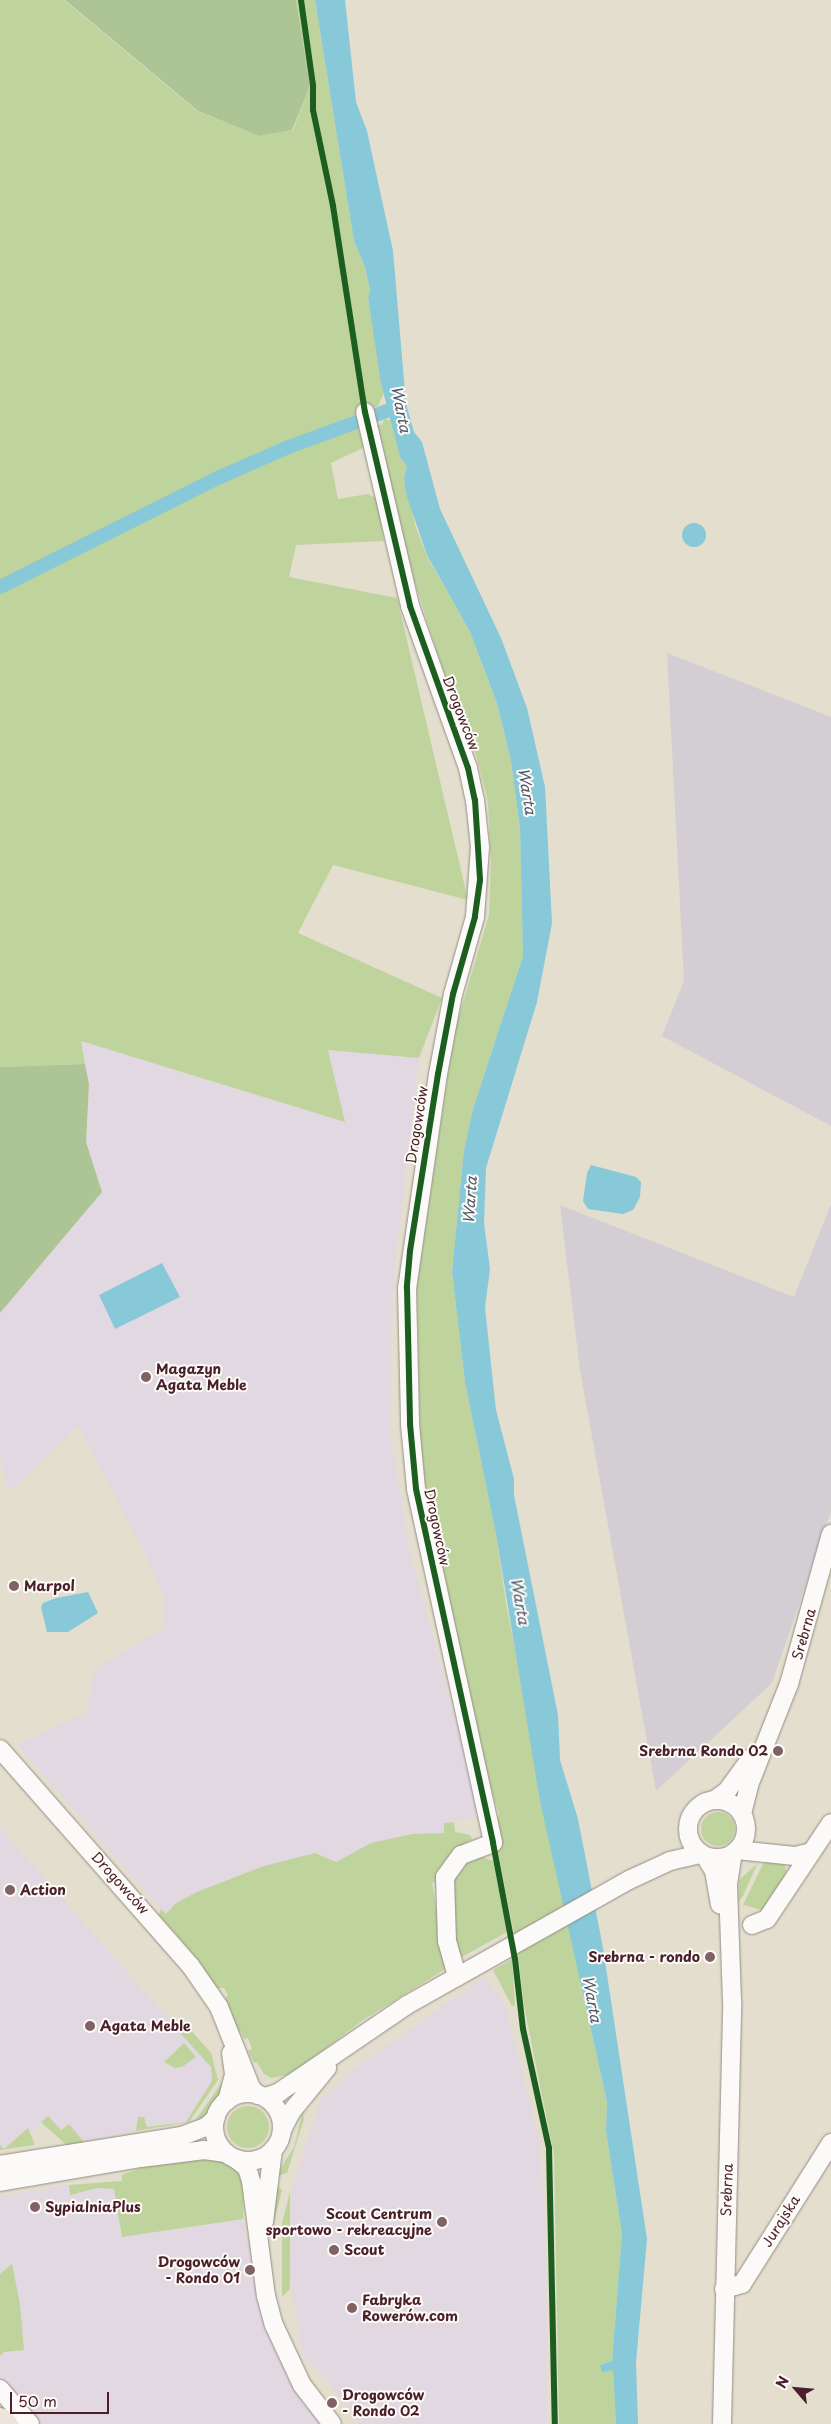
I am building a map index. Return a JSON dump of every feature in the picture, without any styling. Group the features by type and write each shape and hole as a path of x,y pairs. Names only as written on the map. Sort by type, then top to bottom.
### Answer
{"main road":[{"path":"0,2418 7,2424"}],"street":[{"name":"Drogowców","path":"367,417 410,606 468,768 475,800 480,847 475,917 453,994 438,1074 407,1288 410,1424 416,1489 493,1843 461,1855 445,1877 447,1941 457,1977"},
{"name":"Srebrna","path":"744,1818 746,1792 789,1684 831,1534"},
{"name":"Srebrna","path":"716,1799 737,1779 769,1731"},
{"name":"Drogowców","path":"0,1749 160,1927 205,1985 227,2026 251,2088 261,2096"},
{"path":"629,1880 679,1843 697,1807 716,1799 726,1801 744,1818 754,1832 787,1855"},
{"path":"735,1852 746,1832 744,1818"},
{"path":"752,1925 767,1919 808,1853 831,1822"},
{"path":"688,1826 693,1846 703,1855"},
{"path":"0,2164 182,2136 206,2127 216,2118 227,2101 242,2094 261,2096 278,2093 399,2010 629,1880 670,1861 703,1855 724,1858 735,1852 787,1855 808,1853"},
{"name":"Srebrna","path":"722,2424 732,2001 728,1884 735,1852"},
{"name":"Srebrna","path":"703,1855 714,1871 729,1956"},
{"name":"Drogowców","path":"227,2026 234,2074 227,2101"},
{"path":"261,2258 273,2150 298,2101 340,2052"},
{"path":"261,2096 274,2106 282,2130"},
{"path":"216,2118 218,2143 247,2168 251,2181 261,2258 274,2325 302,2385 332,2424"},
{"name":"Jurajska","path":"724,2289 742,2284 831,2143"},
{"path":"0,2182 204,2150 249,2161 262,2158 273,2150"},
{"path":"0,2389 30,2424"}],"shaded area":[{"path":"667,653 831,717 831,1126 662,1036 684,981"},
{"path":"81,1041 344,1122 328,1050 419,1058 393,1284 390,1434 410,1551 481,1815 445,1823 445,1833 412,1834 371,1843 335,1862 315,1853 176,1903 165,1914 17,1745 87,1712 95,1669 163,1628 165,1602 146,1555 78,1426 9,1492 0,1454 0,1313 102,1192 86,1142 89,1084"},
{"path":"831,1204 831,1511 772,1683 656,1791 580,1370 560,1205 794,1297"},
{"path":"0,1828 211,2067 212,2081 186,2122 147,2127 135,2124 136,2131 84,2142 69,2124 61,2130 48,2116 32,2132 28,2128 4,2149 0,2145"},
{"path":"484,1977 505,2005 540,2142 546,2241 547,2424 360,2424 327,2380 302,2355 290,2278 291,2193 320,2100 354,2069"},
{"path":"69,2185 71,2195 98,2188 114,2189 122,2237 243,2219 260,2307 322,2424 34,2424 0,2385 0,2356 4,2352 24,2350 12,2265 0,2274 0,2196"}],"green space":[{"path":"0,0 64,0 197,111 259,136 293,130 310,86 296,0 315,0 354,241 365,267 370,292 368,297 384,393 378,406 352,418 367,446 331,463 338,499 368,494 377,499 384,541 296,545 289,577 397,598 468,900 333,865 298,933 442,998 419,1058 328,1050 345,1122 81,1041 85,1064 0,1067"},
{"path":"65,0 296,0 310,86 292,130 259,136 198,111"},
{"path":"384,419 391,420 400,457 407,466 404,478 416,528 427,556 470,632 497,703 511,761 520,828 523,956 473,1109 464,1150 452,1272 465,1382 496,1534 506,1603 583,1996 607,2102 606,2131 622,2234 612,2361 600,2365 613,2369 616,2424 559,2424 554,2155 524,2006 518,1955 494,1831 499,1814 487,1777 425,1483 420,1431 417,1286 454,1033 489,915 491,862 488,802 477,758 440,661 409,564 376,424 382,425"},
{"path":"85,1064 89,1084 86,1142 102,1192 0,1313 0,1067"},
{"path":"718,1812 725,1813 730,1817 734,1822 734,1836 730,1841 725,1845 718,1846 711,1845 706,1841 702,1836 701,1829 702,1822 706,1817 711,1813"},
{"path":"454,1822 455,1832 470,1835 472,1839 452,1853 444,1862 436,1881 432,1883 447,1968 363,2020 292,2074 271,2078 264,2074 257,2062 254,2063 248,2051 252,2049 248,2038 244,2039 241,2032 238,2033 223,2003 228,1995 224,1988 215,1988 193,1954 159,1915 161,1909 166,1914 176,1903 197,1892 264,1866 315,1853 336,1862 371,1843 412,1834 444,1833 444,1823"},
{"path":"479,1856 493,1861 507,1932 462,1957 455,1946 452,1873 460,1864"},
{"path":"766,1858 784,1863 787,1875 762,1910 743,1905"},
{"path":"757,1864 743,1896 738,1902 739,1880"},
{"path":"512,1959 515,2005 512,2006 493,1970"},
{"path":"188,2027 211,2053 218,2080 189,2122 136,2131 138,2117 144,2117 147,2127 186,2122 212,2081 211,2067 180,2033"},
{"path":"184,2043 196,2057 182,2067 175,2068 164,2062"},
{"path":"223,2081 219,2101 209,2117 192,2125"},
{"path":"248,2106 263,2112 269,2127 263,2142 248,2148 233,2142 227,2127 233,2112"},
{"path":"303,2110 304,2119 287,2173 275,2177 294,2147"},
{"path":"48,2116 61,2130 69,2124 84,2142 116,2137 115,2141 71,2149 41,2122"},
{"path":"28,2128 35,2145 0,2150 0,2145 4,2149"},
{"path":"197,2156 225,2160 244,2174 243,2219 122,2237 114,2189 98,2188 70,2195 69,2185 122,2181 122,2175 150,2164"},
{"path":"275,2184 282,2190 273,2227"},
{"path":"290,2192 290,2289 282,2297 282,2223"},
{"path":"12,2264 20,2304 24,2350 4,2352 0,2356 0,2274"}],"water":[{"name":"Warta","path":"315,0 345,0 356,102 367,131 393,251 406,404 414,432 422,442 440,509 501,638 527,708 545,787 552,923 537,1002 486,1168 484,1223 490,1269 485,1308 496,1410 514,1479 514,1495 558,1715 560,1760 578,1819 603,1948 647,2239 636,2362 638,2424 616,2424 613,2370 602,2372 600,2365 612,2361 622,2234 606,2131 607,2102 540,1801 496,1534 465,1382 452,1272 464,1150 473,1109 523,956 520,828 511,761 497,703 470,632 427,555 407,497 404,478 407,466 400,457 381,383 368,297 370,291 365,267 354,241"},
{"path":"694,523 702,527 706,535 702,543 694,547 686,543 682,535 686,527"},
{"path":"591,1165 636,1177 641,1182 640,1197 633,1210 623,1214 588,1209 583,1201 587,1173"},
{"path":"162,1263 180,1297 115,1329 99,1295"},
{"path":"88,1592 98,1613 68,1632 47,1632 41,1607 43,1603 56,1598"}],"waterway":[{"name":"Warta","path":"0,587 220,477 286,448 400,406"}],"cycle path":[{"path":"301,0 313,85 313,110 333,206 365,412 410,606 468,768 475,800 480,880 475,917 453,994 438,1074 410,1251 407,1288 410,1424 416,1489 493,1843 515,1959 523,2029 549,2148 555,2424"}],"place":[{"name":"Magazyn Agata Meble","path":"146,1377"},
{"name":"Marpol","path":"14,1586"},
{"name":"Srebrna Rondo 02","path":"778,1751"},
{"name":"Action","path":"10,1890"},
{"name":"Srebrna - rondo","path":"710,1957"},
{"name":"Agata Meble","path":"90,2026"},
{"name":"SypialniaPlus","path":"35,2207"},
{"name":"Scout Centrum sportowo - rekreacyjne","path":"442,2222"},
{"name":"Scout","path":"334,2250"},
{"name":"Drogowców - Rondo 01","path":"250,2270"},
{"name":"Fabryka Rowerów.com","path":"352,2308"},
{"name":"Drogowców - Rondo 02","path":"332,2403"}]}
